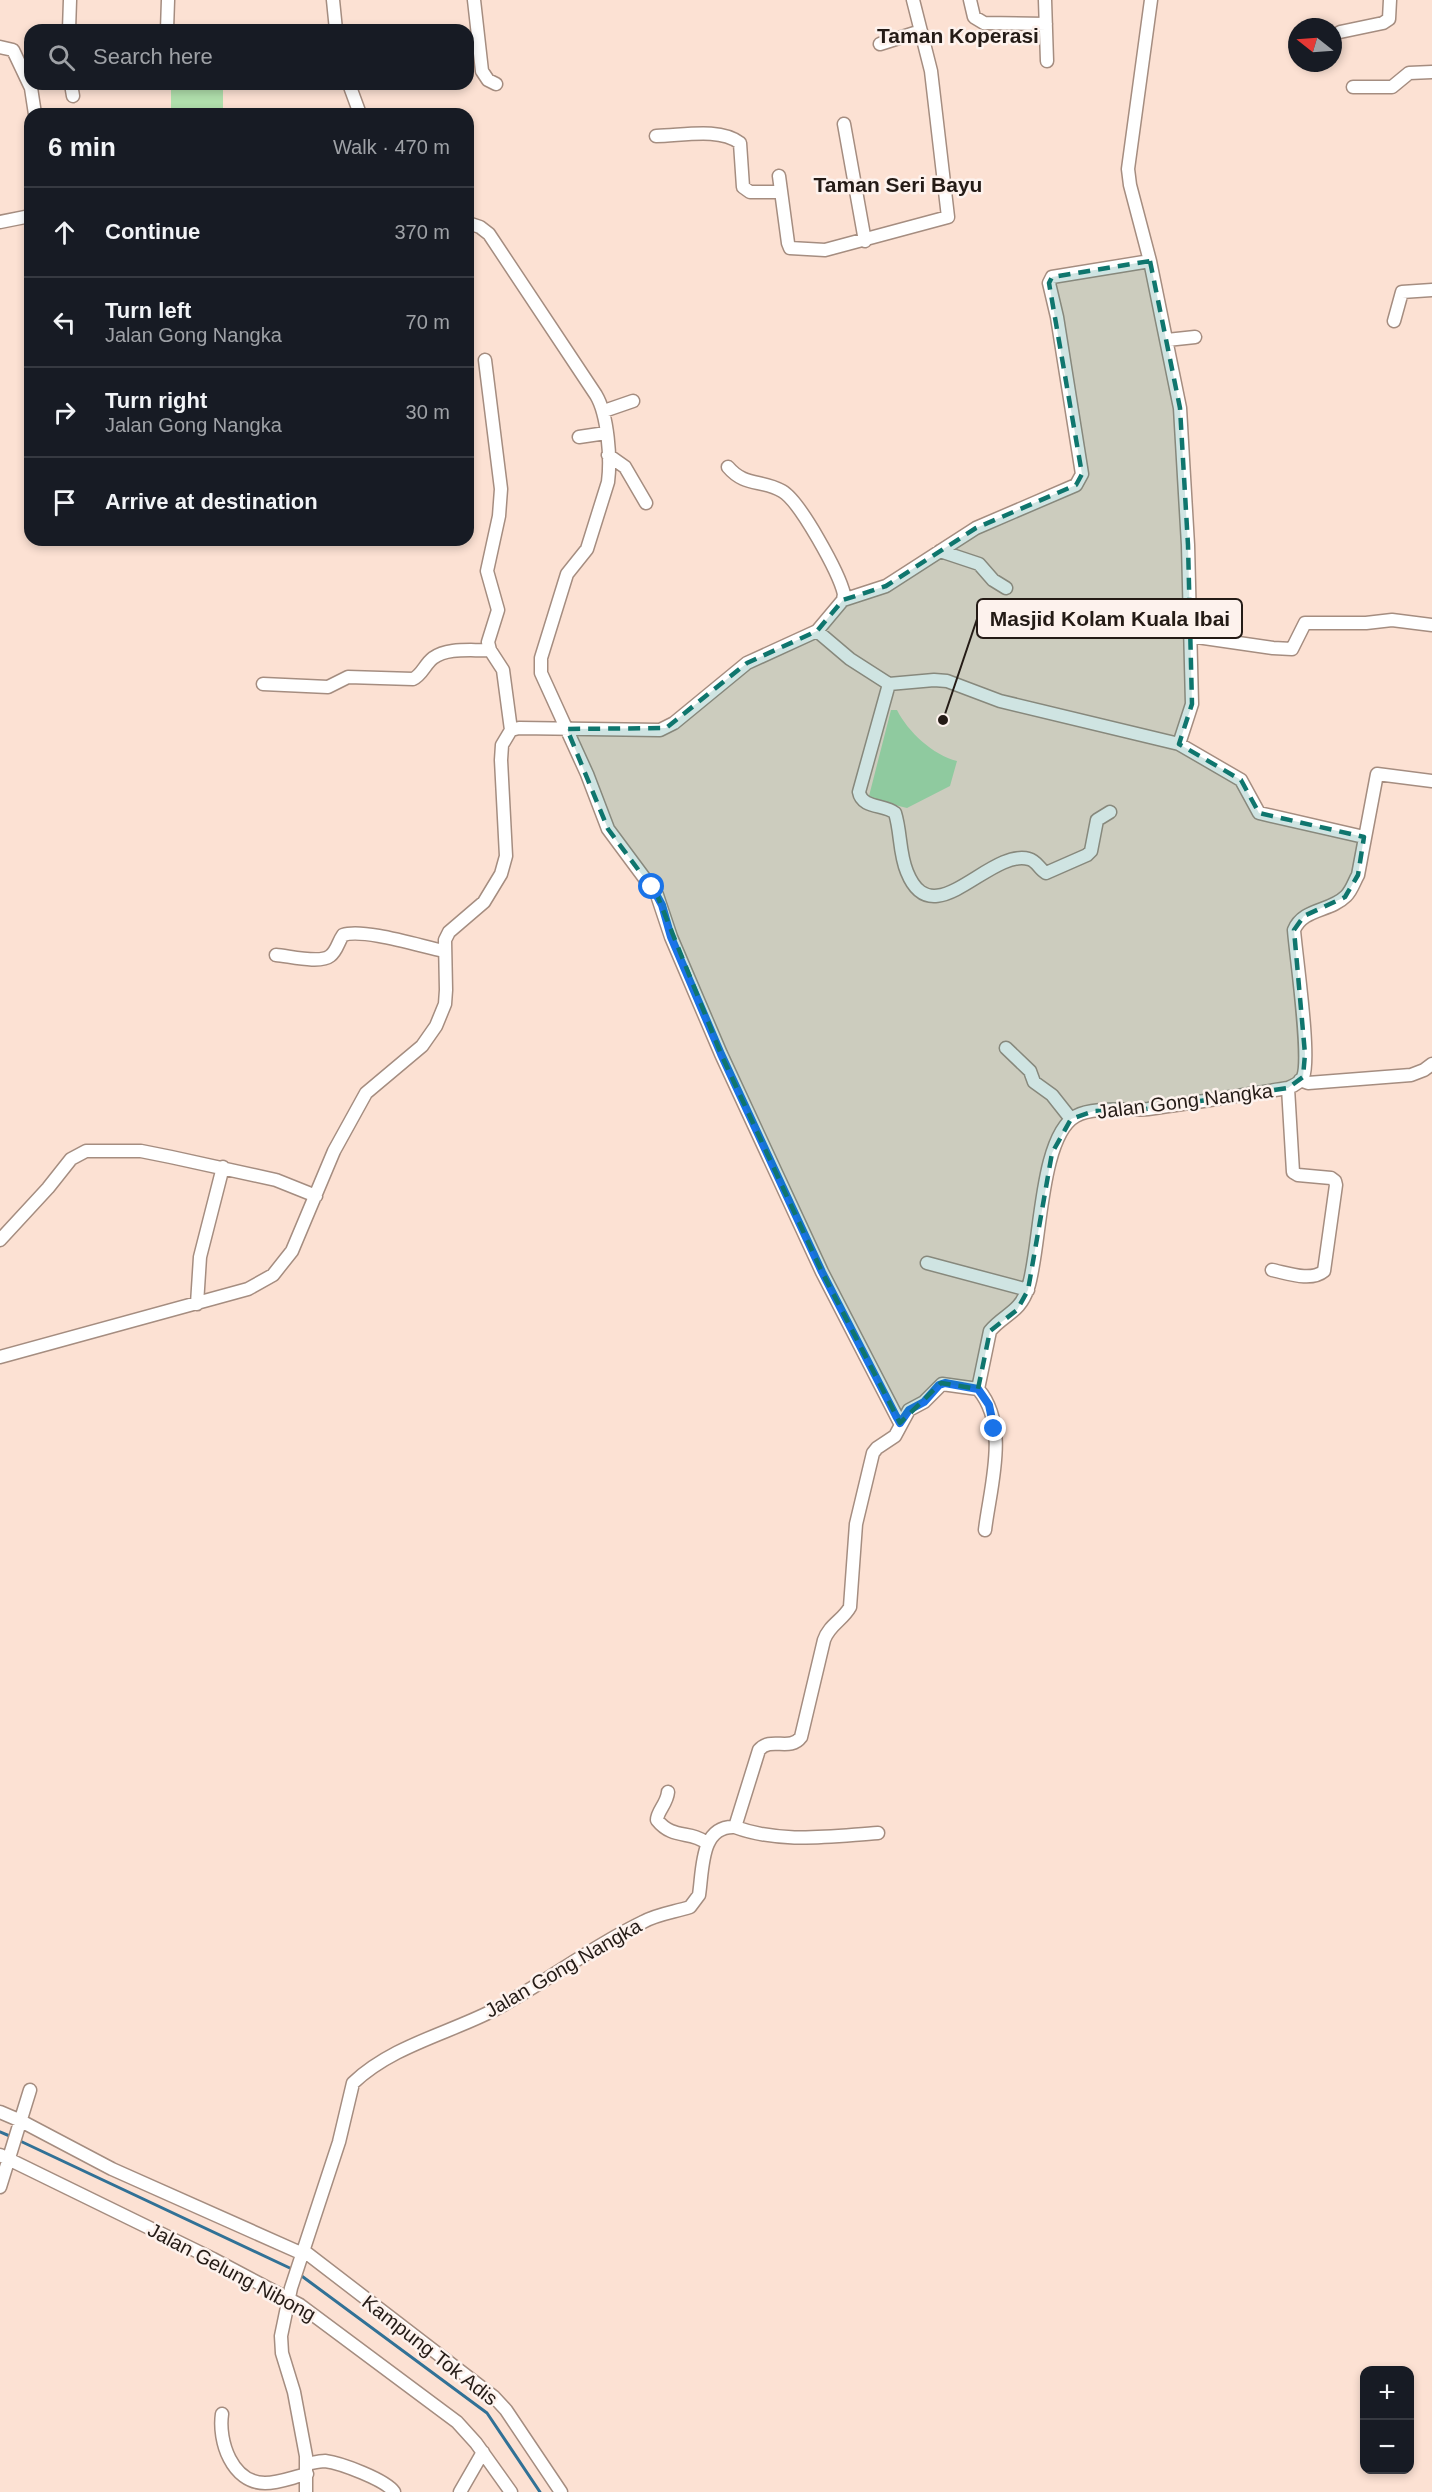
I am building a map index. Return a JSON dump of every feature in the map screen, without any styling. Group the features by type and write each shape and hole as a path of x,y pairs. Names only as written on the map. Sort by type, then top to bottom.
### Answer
{"street":[{"path":"69,24 70,0"},
{"path":"167,24 168,0"},
{"path":"333,0 335,24"},
{"path":"474,0 482,71 488,80 496,84"},
{"path":"779,176 790,248 825,250 948,217 931,71 913,0"},
{"path":"970,0 974,17 984,23 1046,24"},
{"path":"1045,0 1047,61"},
{"path":"1151,0 1128,162 1130,186 1150,261 1180,408 1188,545 1192,704 1179,744"},
{"path":"1342,32 1383,23 1389,19 1390,0"},
{"path":"880,44 921,31"},
{"path":"0,47 14,50 24,72"},
{"path":"1353,87 1392,87 1409,74 1432,72"},
{"path":"31,90 34,108"},
{"path":"351,90 358,108"},
{"path":"844,123 865,241"},
{"path":"656,136 718,134 732,137 740,143 743,187 750,192 781,192"},
{"path":"0,222 24,217"},
{"path":"474,225 489,234 596,395 604,411 608,482 589,544 567,574 540,663 541,673 567,729 608,830 657,895 671,937 721,1054 822,1272 900,1423"},
{"path":"511,730 519,728 660,730 666,728 747,663 817,631 843,600 886,586 976,528 1076,485 1082,474 1049,284 1052,277 1150,261"},
{"path":"1394,321 1402,292 1432,290"},
{"path":"1167,340 1195,337"},
{"path":"0,1357 248,1289 273,1275 292,1251 334,1151 366,1093 422,1046 436,1026 445,1004 447,976 445,940 450,932 484,903 506,856 501,760 502,745 511,730 503,670 490,650 489,634 498,606 487,570 499,516 501,489 485,360"},
{"path":"604,411 633,401"},
{"path":"579,437 606,433"},
{"path":"608,455 625,468 646,502"},
{"path":"728,467 741,480 763,483 779,489 794,501 826,553 843,591 843,600"},
{"path":"940,551 979,564 993,579 1006,588"},
{"path":"1190,636 1292,649 1305,623 1366,623 1392,620 1432,625"},
{"path":"817,631 850,659 889,684 947,681 999,701 1179,744 1245,784 1259,813 1364,837"},
{"path":"263,684 328,687 348,677 413,679 431,659 446,651 490,650"},
{"path":"889,684 860,797 866,803 891,809 895,813 899,846 907,873 922,894 929,896 951,892 1015,857 1032,860 1046,873 1091,851 1097,820 1110,812"},
{"name":"Jalan Gong Nangka","path":"979,1383 990,1331 996,1324 1017,1310 1028,1290 1034,1266 1039,1216 1058,1135 1077,1115 1094,1111 1146,1109 1288,1088 1300,1080 1303,1077 1305,1054 1294,930 1298,921 1304,916 1326,909 1345,897 1358,875 1377,774 1432,781"},
{"path":"276,955 321,960 328,958 333,954 343,935 348,933 371,935 444,951"},
{"path":"1006,1048 1030,1071 1034,1082 1052,1095 1071,1119"},
{"path":"1300,1080 1308,1083 1411,1075 1432,1064"},
{"path":"1272,1270 1309,1276 1316,1276 1324,1271 1336,1185 1331,1178 1298,1175 1293,1172 1288,1088"},
{"path":"0,1240 48,1188 71,1159 86,1151 141,1151 223,1167 276,1180 316,1196"},
{"path":"197,1304 200,1257 223,1167"},
{"path":"927,1263 1028,1290"},
{"path":"735,1827 759,1750 765,1744 791,1744 798,1742 801,1737 824,1640 830,1628 846,1614 850,1607 856,1524 871,1457 877,1448 895,1436 909,1410 924,1402 939,1385 945,1383 979,1383 993,1419 996,1449 985,1530"},
{"path":"668,1792 666,1803 658,1813 657,1820 674,1833 697,1837 707,1843 721,1828 735,1827 756,1834 798,1838 878,1833"},
{"name":"Jalan Gong Nangka","path":"306,2492 306,2469 296,2402 282,2353 281,2336 290,2293 339,2142 353,2083 382,2062 421,2040 496,2008 643,1921 690,1906 699,1895 707,1843"},
{"path":"0,2187 6,2156 21,2122 30,2090"},
{"name":"Kampung Tok Adis","path":"0,2112 112,2169 302,2255 494,2397 506,2410 561,2492"},
{"name":"Jalan Gelung Nibong","path":"6,2156 213,2259 290,2293 308,2309 437,2405 467,2432 510,2492"},
{"path":"222,2414 222,2433 230,2461 249,2478 265,2483 327,2461 387,2484 394,2492"},
{"path":"460,2492 483,2452"}],"highlighted area":[{"path":"1150,261 1180,408 1188,545 1192,704 1179,744 1241,780 1259,813 1364,837 1358,875 1345,897 1304,916 1294,930 1305,1054 1303,1077 1288,1088 1146,1109 1094,1111 1071,1119 1052,1153 1028,1290 1017,1310 990,1331 978,1389 941,1383 900,1423 822,1272 721,1054 657,895 608,829 567,729 666,728 747,663 817,631 843,600 886,586 976,528 1076,485 1082,474 1049,283 1052,277"}],"green space":[{"path":"171,90 223,90 223,108 171,108"},
{"path":"891,710 897,710 922,742 939,754 957,761 950,786 907,808 874,800 869,796"}],"waterway":[{"path":"0,2132 12,2137"},
{"path":"18,2140 294,2270"},
{"path":"299,2274 487,2413 540,2492"}],"place":[{"name":"Masjid Kolam Kuala Ibai","path":"943,720"}],"district":[{"name":"Taman Koperasi","path":"958,35"},
{"name":"Taman Seri Bayu","path":"898,184"}],"route":[{"path":"652,887 662,905 671,937 721,1054 822,1272 900,1423 909,1410 924,1402 938,1386 945,1383 978,1389 989,1405 994,1429"}]}
